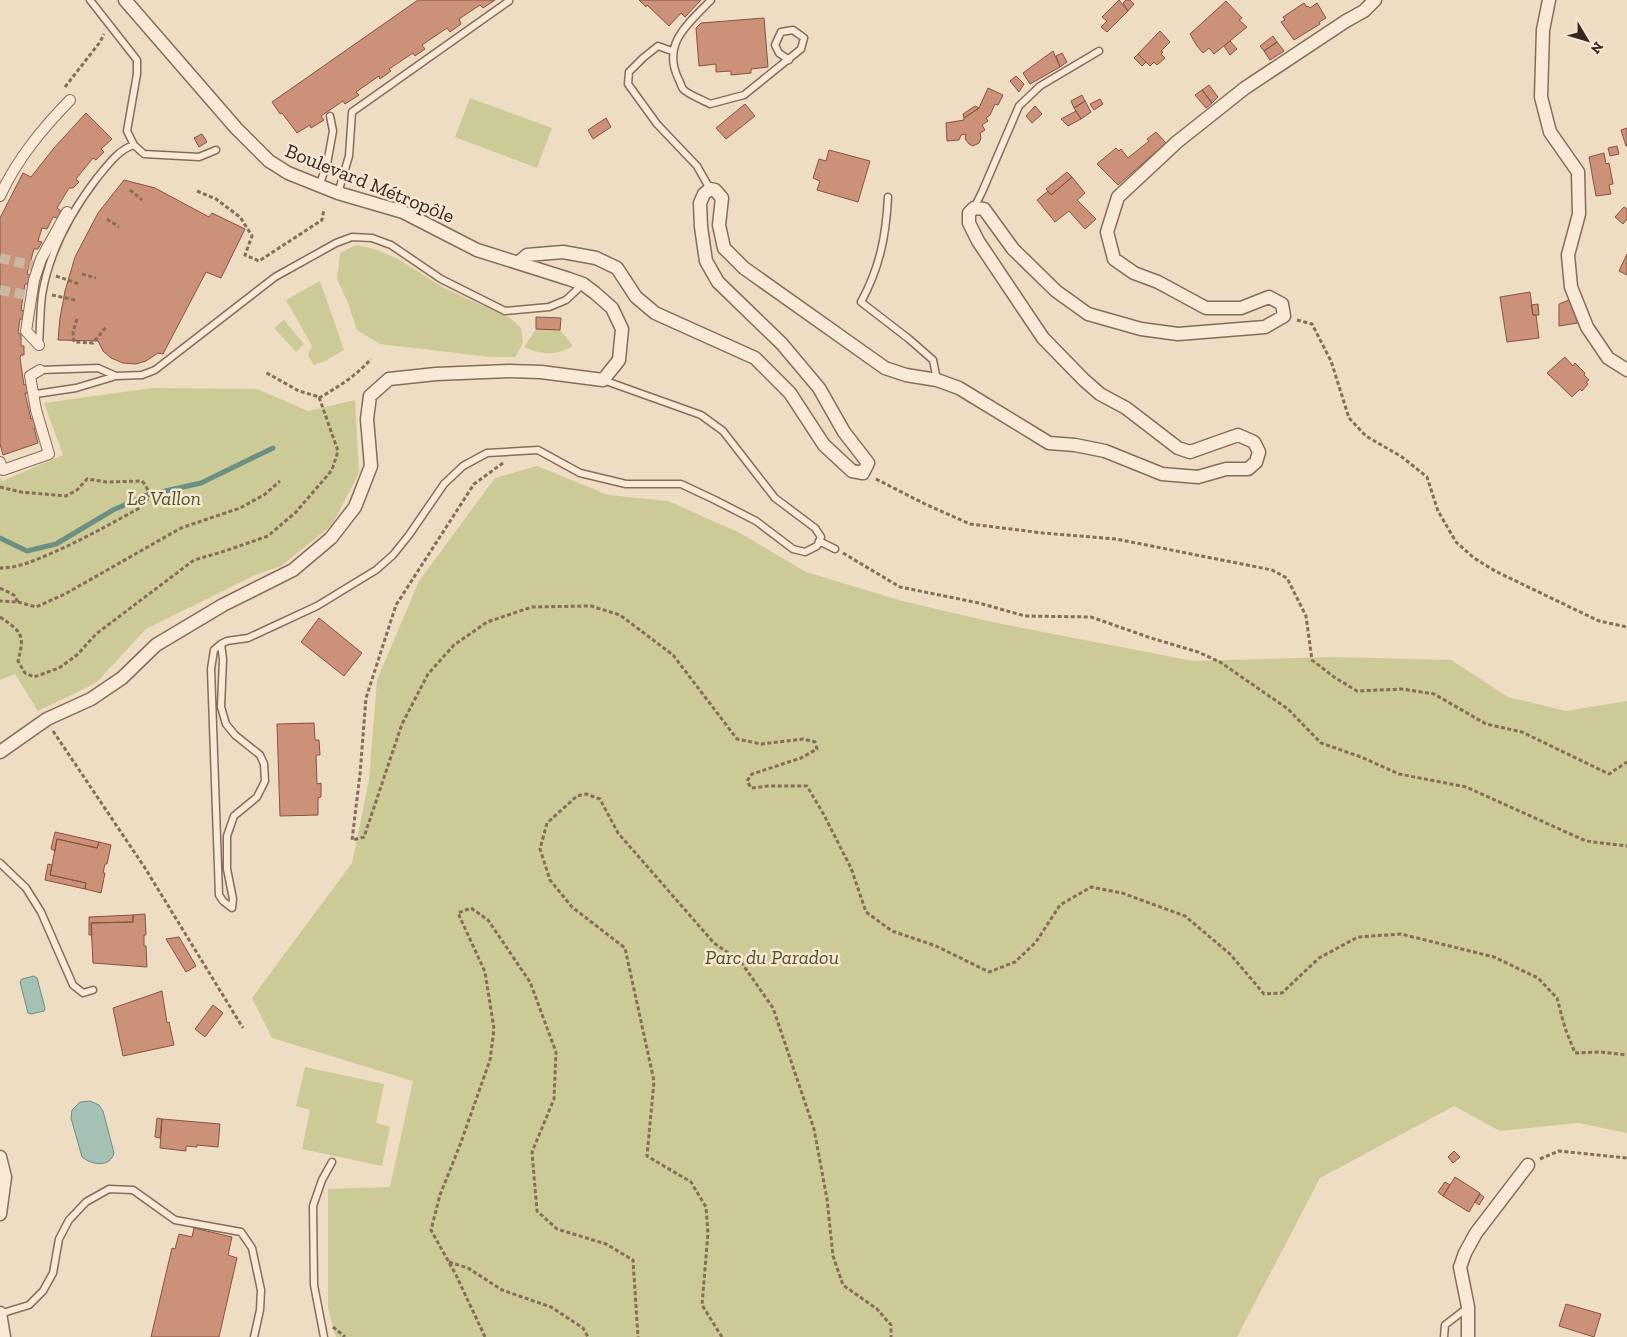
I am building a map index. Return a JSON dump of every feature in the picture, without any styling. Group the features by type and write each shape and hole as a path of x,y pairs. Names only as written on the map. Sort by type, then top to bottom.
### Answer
{"street":[{"name":"Boulevard Métropôle","path":"125,0 256,150 288,174 338,193 403,212 477,250 583,284"},
{"path":"518,263 527,255 563,252 596,258 617,268 636,297 655,313 755,358 790,393 824,445 852,471 863,473 868,463 844,432 819,388 782,344 718,282 706,261 701,227 700,202 704,194 710,189 715,190 722,198 719,225 724,248 744,268 885,368 906,375 937,380 959,388 1049,443 1075,444 1105,451 1162,474 1198,477 1226,469 1248,469 1256,462 1260,452 1254,442 1238,435 1190,452 1178,448 1126,408 1100,394 1084,380 1043,338 978,241 969,222 969,213 974,208 984,209 1013,249 1056,290 1088,314 1141,329 1178,334 1265,327 1284,316 1282,304 1269,296 1241,308 1206,308 1158,282 1134,273 1114,259 1106,232 1118,197 1177,142 1245,88 1364,11 1375,0"},
{"path":"1549,0 1542,30 1541,97 1550,132 1578,172 1579,214 1568,255 1571,287 1587,327 1608,358 1627,370"},
{"path":"0,196 9,178 44,127 70,100"},
{"path":"39,346 26,331 34,280 41,260 67,212"},
{"path":"0,752 47,719 91,699 122,678 156,645 223,605 293,570 331,538 355,507 371,466 367,419 370,396 388,379 436,374 509,371 541,372 603,380 620,360 622,329 612,308 583,284"},
{"path":"0,462 4,470 49,454 36,410 30,376 40,370"},
{"path":"0,1157 5,1176 0,1214"},
{"path":"1468,1337 1468,1307 1460,1266 1476,1233 1528,1165"},
{"path":"0,1313 4,1337"}],"lane":[{"path":"90,0 137,60 138,74 127,131 134,145 144,154 200,157 216,150"},
{"path":"711,0 689,24 675,43 672,51 675,71 684,90 710,104 744,95 789,60 801,49 804,38 793,30 781,32 775,45 779,52 789,60"},
{"path":"338,193 348,156 352,112 509,1"},
{"path":"672,51 658,46 629,72 628,84 657,124 697,166 710,189"},
{"path":"974,208 1019,106 1040,86 1099,51"},
{"path":"319,186 327,164 333,131 330,116"},
{"path":"39,346 42,295 49,265 60,239 72,214 105,169 126,147 134,145"},
{"path":"888,197 887,222 880,260 872,282 861,302 933,360 937,380"},
{"path":"36,394 76,388 116,376 142,374 155,370 275,277 336,243 352,237 372,238 391,245 440,279 505,311 549,307 566,300 583,284"},
{"path":"40,370 98,368 116,376"},
{"path":"221,644 223,659 221,707 226,724 235,735 260,755 264,764 266,781 257,797 234,816 227,836 227,869 232,908 219,895 211,669 214,650 221,644 227,641 248,638 317,606 376,570 393,555 444,484 463,466 487,453 538,450 580,473 626,484 680,484 756,521 793,549 805,552 817,546 821,537 815,528 775,498 723,431 701,416 603,380"},
{"path":"819,541 835,549"},
{"path":"0,864 26,888 41,912 73,985 83,993 93,990"},
{"path":"324,1337 314,1286 313,1206 322,1180 332,1162"},
{"path":"0,1313 29,1305 43,1291 53,1273 59,1239 69,1220 86,1202 109,1189 133,1190 175,1220 241,1232 252,1248 261,1290 260,1310 254,1337"},
{"path":"1444,1337 1445,1325 1468,1307"}],"path":[{"path":"70,100 62,91 100,42 109,24"},
{"path":"130,190 142,200"},
{"path":"197,191 216,199 240,217 252,236 245,255 259,262 322,220 324,210"},
{"path":"107,219 120,227"},
{"path":"82,274 96,278"},
{"path":"54,275 79,284"},
{"path":"49,294 75,300"},
{"path":"1284,316 1312,324 1331,361 1349,418 1366,436 1402,457 1426,477 1438,511 1456,542 1474,558 1495,571 1600,621 1627,627"},
{"path":"77,318 73,332 74,342 94,343 107,326"},
{"path":"319,398 362,370 371,359"},
{"path":"264,372 299,391 319,398"},
{"path":"0,617 14,626 21,636 18,661 25,673 34,677 59,668 77,655 96,634 194,560 268,536 296,512 332,470 338,451 319,398"},
{"path":"516,450 506,462 474,484 396,605 366,698 352,840 364,837 402,724 428,674 454,644 487,622 532,607 591,606 620,615 673,655 737,738 761,744 803,739 815,742 817,749 800,758 752,774 747,780 751,788 807,786 824,814 850,868 866,912 892,931 936,946 989,972 1015,962 1036,942 1060,905 1091,887 1122,893 1185,916 1230,954 1264,994 1282,993 1319,958 1358,937 1401,934 1494,957 1538,978 1557,998 1565,1028 1575,1053 1601,1052 1627,1055"},
{"path":"863,473 970,524 1116,539 1272,570 1287,578 1306,616 1312,660 1357,692 1402,689 1434,694 1486,724 1522,732 1609,774 1627,762"},
{"path":"0,487 21,492 66,496 77,490 87,479 107,482 142,481 148,488 148,499 145,505 94,534 26,564 10,568 0,568"},
{"path":"0,601 18,602 36,607 65,594 181,528 240,508 264,496 280,482"},
{"path":"835,549 900,587 979,603 1024,616 1091,617 1198,652 1220,662 1288,709 1321,743 1362,757 1399,774 1466,788 1586,841 1627,846"},
{"path":"0,588 14,595 18,602"},
{"path":"47,719 56,736 145,868 244,1028"},
{"path":"722,1337 702,1305 708,1233 706,1207 691,1182 647,1156 654,1081 626,948 572,907 550,880 540,849 547,823 577,796 586,794 600,799 618,833 714,943 741,962 773,1008 814,1129 827,1199 833,1256 843,1285 877,1309 891,1325 891,1337"},
{"path":"485,1337 449,1261 431,1230 440,1195 490,1060 494,1029 486,972 458,913 471,908 488,920 530,982 556,1052 554,1099 532,1152 536,1211 557,1229 606,1244 633,1260 638,1337"},
{"path":"1528,1165 1559,1151 1627,1158"},
{"path":"449,1261 468,1268 502,1290 551,1307 583,1328 588,1337"}],"green space":[{"path":"470,98 552,128 537,168 455,137"},
{"path":"356,245 374,249 398,259 444,288 510,318 521,328 523,343 515,357 491,357 380,344 357,330 337,279 340,253"},
{"path":"320,281 344,350 314,365 308,355 312,346 286,300"},
{"path":"284,320 304,344 296,352 274,328"},
{"path":"536,329 560,330 573,346 554,353 537,352 524,347"},
{"name":"Le Vallon","path":"152,388 257,389 308,411 355,400 359,473 332,525 281,566 255,575 146,629 96,683 38,711 15,674 0,680 0,477 2,481 63,455 44,403"},
{"name":"Parc du Paradou","path":"537,466 608,495 668,501 740,533 806,572 902,601 992,622 1193,661 1335,657 1451,660 1508,697 1566,711 1627,701 1627,1133 1579,1123 1500,1131 1454,1106 1320,1178 1237,1337 336,1337 328,1309 328,1189 390,1187 413,1081 272,1038 252,998 352,863 369,780 377,680 419,581 495,478"},
{"path":"305,1067 384,1084 376,1123 390,1127 382,1166 302,1149 310,1110 296,1106"}],"shaded area":[{"path":"34,976 37,978 45,1008 44,1011 31,1014 28,1013 20,982 22,979"},
{"path":"90,1101 99,1105 103,1111 114,1153 109,1161 100,1164 82,1157 71,1118 72,1110 80,1102"}],"building":[{"path":"418,0 495,0 483,8 480,5 459,19 461,24 450,32 447,28 422,45 425,49 415,56 413,53 389,69 391,71 380,79 379,76 356,92 359,95 345,104 343,101 321,116 324,120 311,128 310,125 297,133 272,102"},
{"path":"639,0 701,0 685,17 681,13 669,26"},
{"path":"1119,0 1128,11 1107,32 1101,27 1107,21 1102,17"},
{"path":"1126,0 1130,0 1134,4 1128,11 1123,3"},
{"path":"1226,1 1242,18 1239,20 1247,27 1214,54 1209,48 1203,53 1190,34"},
{"path":"1304,3 1310,8 1317,3 1326,18 1319,22 1320,24 1294,40 1281,22 1285,20 1283,17"},
{"path":"764,18 768,67 751,69 751,73 731,75 731,71 716,72 716,64 699,66 696,28 701,23"},
{"path":"1160,31 1170,42 1161,51 1165,58 1157,65 1154,62 1150,66 1138,54"},
{"path":"1273,36 1277,42 1264,51 1260,46"},
{"path":"1230,41 1237,49 1230,55 1224,46"},
{"path":"1277,42 1284,51 1270,60 1264,51"},
{"path":"1053,51 1060,67 1030,84 1023,73"},
{"path":"1062,53 1067,62 1060,67 1056,56"},
{"path":"1138,54 1146,62 1142,66 1134,58"},
{"path":"1016,76 1024,84 1019,92 1010,81"},
{"path":"1209,85 1218,97 1212,103 1202,90"},
{"path":"988,88 1003,95 998,105 995,104 990,115 986,118 988,121 982,125 985,130 980,133 979,143 973,146 969,144 965,139 966,134 961,135 959,140 947,141 946,123 964,120 964,118 979,108"},
{"path":"1202,90 1212,103 1206,108 1195,95"},
{"path":"1082,95 1085,101 1074,108 1071,101"},
{"path":"1100,99 1103,104 1094,110 1090,104"},
{"path":"1085,101 1091,112 1081,119 1074,108"},
{"path":"745,104 755,116 726,139 716,128"},
{"path":"975,106 979,108 964,118 963,114"},
{"path":"1035,106 1042,114 1032,123 1026,116"},
{"path":"1076,111 1081,119 1068,126 1061,119"},
{"path":"86,113 112,139 101,149 104,152 96,160 93,158 76,179 79,182 73,188 69,188 57,208 61,211 58,218 53,217 47,229 42,228 38,241 42,242 38,249 34,249 27,274 30,275 29,284 25,284 21,310 25,311 24,319 20,319 18,333 21,334 21,346 24,346 24,355 21,355 20,358 24,385 27,384 36,394 25,393 31,419 34,417 37,428 34,428 38,443 3,455 0,444 0,218 23,173 31,177"},
{"path":"606,118 611,127 593,139 588,130"},
{"path":"1627,128 1627,146 1626,146 1621,130"},
{"path":"1156,132 1166,143 1118,185 1097,164 1116,148 1119,151 1121,149 1128,158 1149,141 1147,139"},
{"path":"202,134 207,142 199,147 194,138"},
{"path":"1617,146 1619,154 1610,156 1608,148"},
{"path":"829,150 870,161 858,202 817,190 820,181 813,178 819,159 826,161"},
{"path":"1604,153 1606,164 1609,163 1613,184 1609,185 1611,194 1596,196 1589,157"},
{"path":"1067,172 1072,177 1051,195 1046,189"},
{"path":"1072,177 1085,193 1077,200 1096,219 1085,229 1069,211 1055,222 1037,200 1048,191 1051,195"},
{"path":"124,180 155,188 209,217 212,213 245,229 221,278 206,272 163,354 158,353 146,361 136,364 123,363 111,358 103,351 98,341 58,340 65,291 75,257 98,213"},
{"path":"1624,207 1627,209 1627,219 1623,224 1615,217"},
{"path":"1627,254 1627,275 1619,271"},
{"path":"1530,292 1539,338 1507,342 1500,297"},
{"path":"1569,300 1578,323 1559,326 1559,304"},
{"path":"1538,304 1539,315 1533,315 1531,305"},
{"path":"536,317 561,318 560,330 536,329"},
{"path":"1565,357 1573,366 1575,363 1589,380 1582,391 1580,389 1572,397 1547,373"},
{"path":"319,618 362,653 344,676 301,642"},
{"path":"314,723 315,740 319,740 320,755 316,755 317,784 321,783 321,797 318,798 318,815 280,816 277,724"},
{"path":"55,832 99,842 97,848 57,839 55,851 51,849"},
{"path":"57,839 97,848 99,842 111,845 103,873 105,873 101,893 85,889 86,883 50,875"},
{"path":"48,864 52,865 50,875 86,883 85,889 45,880"},
{"path":"145,914 146,935 144,935 144,946 146,946 147,967 93,963 91,923 133,922 133,915"},
{"path":"133,915 133,922 91,923 92,935 89,935 89,917"},
{"path":"179,937 196,966 186,972 166,939"},
{"path":"162,991 167,1023 169,1022 174,1045 123,1056 113,1008"},
{"path":"213,1005 223,1013 205,1037 195,1029"},
{"path":"157,1118 162,1119 160,1138 155,1137"},
{"path":"162,1119 220,1124 218,1147 186,1146 186,1151 160,1148"},
{"path":"1454,1151 1460,1157 1453,1163 1448,1157"},
{"path":"1455,1177 1480,1193 1469,1212 1443,1196"},
{"path":"1445,1182 1450,1185 1443,1196 1438,1192"},
{"path":"1480,1194 1484,1197 1479,1205 1475,1202"},
{"path":"194,1228 232,1237 228,1255 237,1258 219,1337 151,1337 172,1248 175,1249 179,1234 192,1237"},
{"path":"1566,1304 1601,1314 1594,1337 1559,1326"}],"waterway":[{"path":"0,538 27,551 56,544 113,510 147,495 201,483 273,448"}],"tunnel":[{"path":"0,258 39,267"},
{"path":"0,290 32,296"}]}
